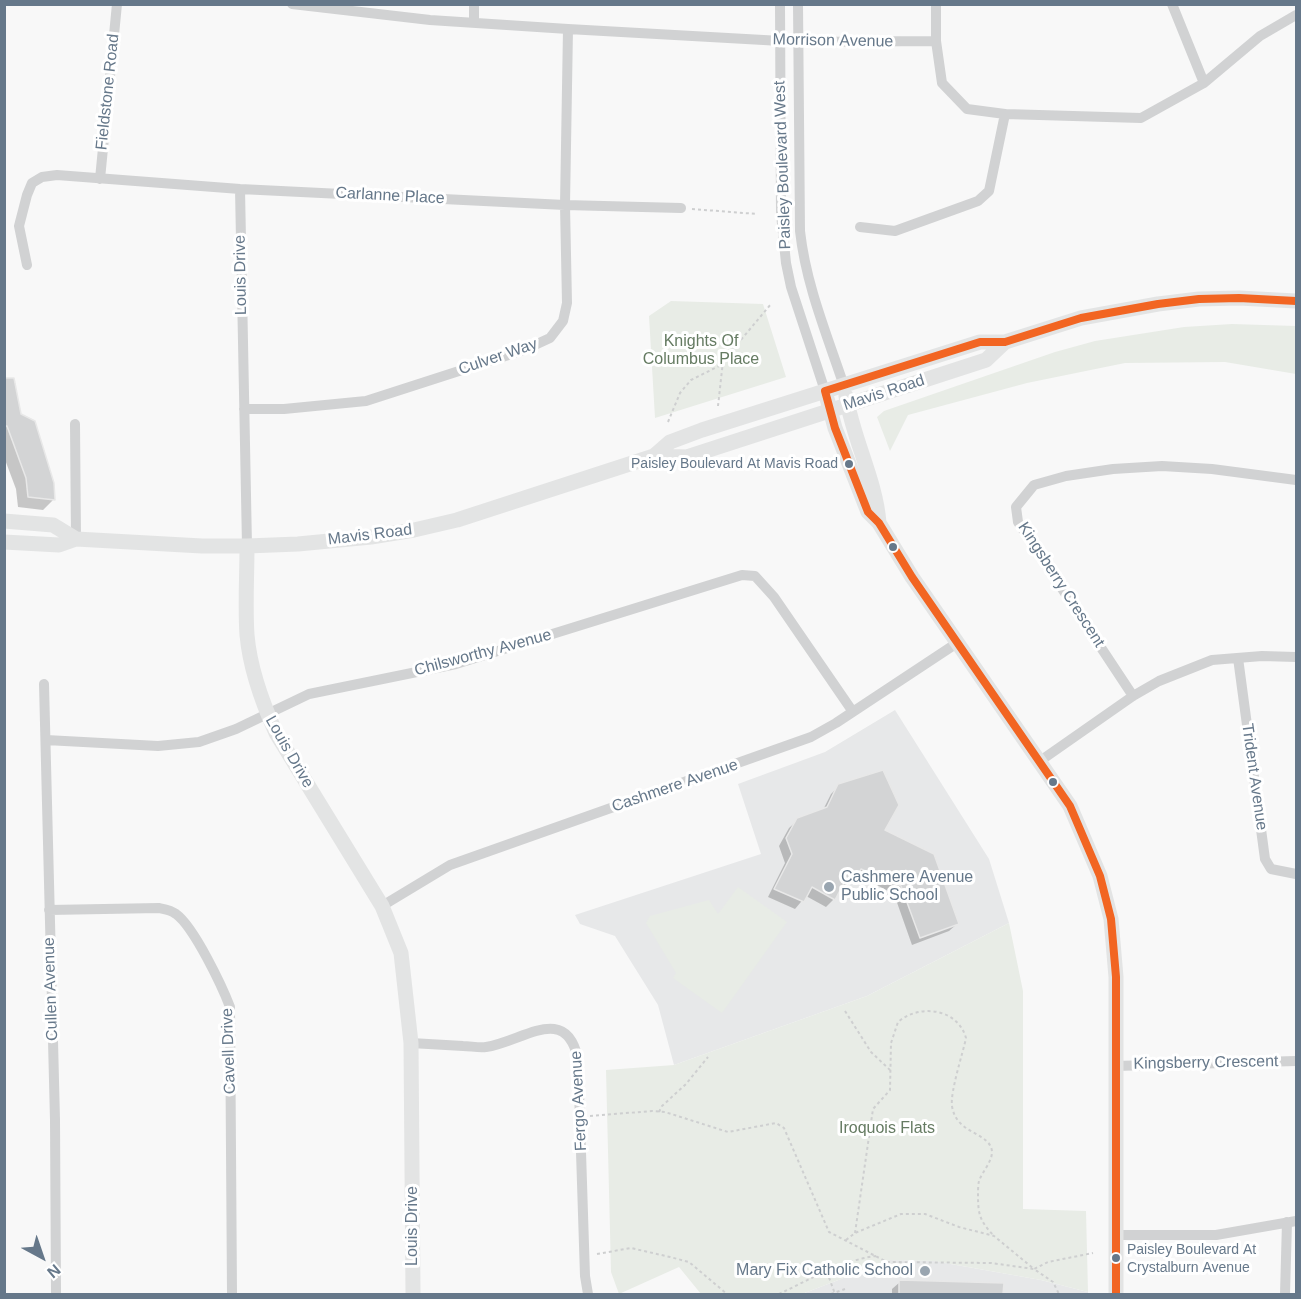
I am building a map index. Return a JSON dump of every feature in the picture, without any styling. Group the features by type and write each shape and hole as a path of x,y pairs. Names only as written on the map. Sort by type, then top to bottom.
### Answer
{"street":[{"name":"Fieldstone Road","path":"100,179 117,4"},
{"name":"Morrison Avenue","path":"292,4 474,23 568,29 799,42 936,42"},
{"path":"474,4 474,23"},
{"name":"Paisley Boulevard West","path":"780,4 781,214 786,263 797,308 854,480 868,512 879,523 897,554 957,643 1070,806 1100,876 1111,919 1116,977 1116,1294"},
{"name":"Paisley Boulevard West","path":"798,4 802,249 812,292 844,386 878,506 879,523"},
{"path":"936,4 936,42 942,83 967,109 1005,114 1141,118 1204,83 1260,36 1296,15"},
{"path":"1172,4 1204,83"},
{"name":"Culver Way","path":"244,409 284,410 366,401 524,350 550,338 563,321 567,303 568,29"},
{"path":"860,227 895,231 978,201 989,190 1005,114"},
{"name":"Carlanne Place","path":"27,265 19,226 33,183 42,177 57,175 240,189 566,205 681,208"},
{"name":"Louis Drive","path":"240,189 247,635 253,670 276,733 382,906 401,953 411,1043 413,1294"},
{"name":"Mavis Road","path":"654,456 670,442 980,342 1005,342 1081,318 1158,304 1199,299 1239,298 1296,301"},
{"name":"Mavis Road","path":"4,521 53,525 75,538 202,546 298,544 414,530 457,520 654,456 687,456 831,411 986,360 1005,342"},
{"path":"75,424 75,538"},
{"name":"Kingsberry Crescent","path":"1132,696 1018,522 1016,507 1025,495 1034,485 1066,476 1113,469 1162,466 1212,469 1296,480"},
{"name":"Mavis Road","path":"4,542 59,545 75,538"},
{"name":"Chilsworthy Avenue","path":"46,740 179,746 218,736 309,694 456,664 742,575 755,576 774,597 853,712"},
{"name":"Cashmere Avenue","path":"382,906 450,865 810,737 853,712 957,643"},
{"path":"1040,761 1132,696 1159,681 1212,660 1262,656 1296,657"},
{"name":"Trident Avenue","path":"1238,658 1265,859 1271,869 1296,874"},
{"name":"Cullen Avenue","path":"44,684 55,1120 56,1294"},
{"name":"Cavell Drive","path":"49,910 159,908 174,912 184,921 222,987 230,1007 232,1294"},
{"name":"Fergo Avenue","path":"411,1043 486,1047 548,1028 560,1031 575,1043 581,1116 588,1294"},
{"name":"Kingsberry Crescent","path":"1115,1066 1296,1061"},
{"path":"1116,1235 1216,1235 1292,1221 1285,1294"}],"path":[{"path":"681,208 757,214"},
{"path":"668,422 680,393 691,380 719,366 771,304"},
{"path":"718,406 723,360"},
{"path":"845,1011 871,1052 890,1070"},
{"path":"855,1233 873,1109 890,1090 891,1043 898,1022 914,1013 926,1011 944,1013 954,1017 964,1028 966,1038 951,1102 964,1128 985,1138 992,1154 978,1182 978,1213 984,1226 1034,1269 1053,1282 1059,1294"},
{"path":"659,1112 708,1057"},
{"path":"581,1116 659,1112 728,1132 776,1123 784,1128 829,1232 887,1262 991,1263 1034,1269 1048,1262 1093,1253"},
{"path":"846,1240 855,1233 901,1214 925,1214 959,1227 994,1236"},
{"path":"585,1257 631,1248 652,1251 689,1262 727,1294"},
{"path":"779,1294 862,1257 876,1256"},
{"path":"827,1272 833,1294 845,1289"}],"shaded area":[{"name":"Cashmere Avenue Public School","path":"895,710 989,859 1009,923 867,996 674,1065 658,1005 615,936 580,924 575,915 761,854 738,784 825,752"},
{"name":"Mary Fix Catholic School","path":"890,1260 934,1261 1041,1280 1088,1292 1088,1294 802,1294"}],"green space":[{"name":"Knights Of Columbus Place","path":"671,301 763,304 786,377 655,418 649,316"},
{"path":"1232,324 1296,326 1296,374 1225,362 1125,363 1027,383 908,415 890,451 877,417 884,411 1055,352 1095,341 1184,327"},
{"path":"738,887 787,922 722,1013 673,978 676,973 646,923 650,916 709,900 718,914"},
{"name":"Iroquois Flats","path":"1009,923 1023,991 1023,1209 1086,1211 1088,1292 1041,1280 934,1261 890,1260 802,1294 701,1294 679,1267 619,1294 611,1272 606,1070 674,1065 867,996"}],"building":[{"path":"4,378 14,378 21,414 35,421 54,483 55,500 28,497 26,478 7,426 4,426"},
{"path":"883,770 899,805 885,830 934,854 959,924 920,938 901,886 877,874 876,876 861,869 854,883 846,879 835,900 812,887 804,902 774,889 792,854 786,838 797,818 827,807 838,784"},
{"path":"899,1280 1004,1283 1003,1294 899,1294"}],"transit line":[{"path":"1116,1294 1116,977 1111,919 1100,876 1070,806 912,577 879,523 868,512 835,428 825,391 980,342 1005,342 1081,318 1199,299 1239,298 1296,301"}],"place":[{"name":"Paisley Boulevard At Mavis Road","path":"849,464"},
{"name":"Cashmere Avenue Public School","path":"829,887"},
{"name":"Paisley Boulevard At Crystalburn Avenue","path":"1116,1258"},
{"name":"Mary Fix Catholic School","path":"925,1271"}]}
